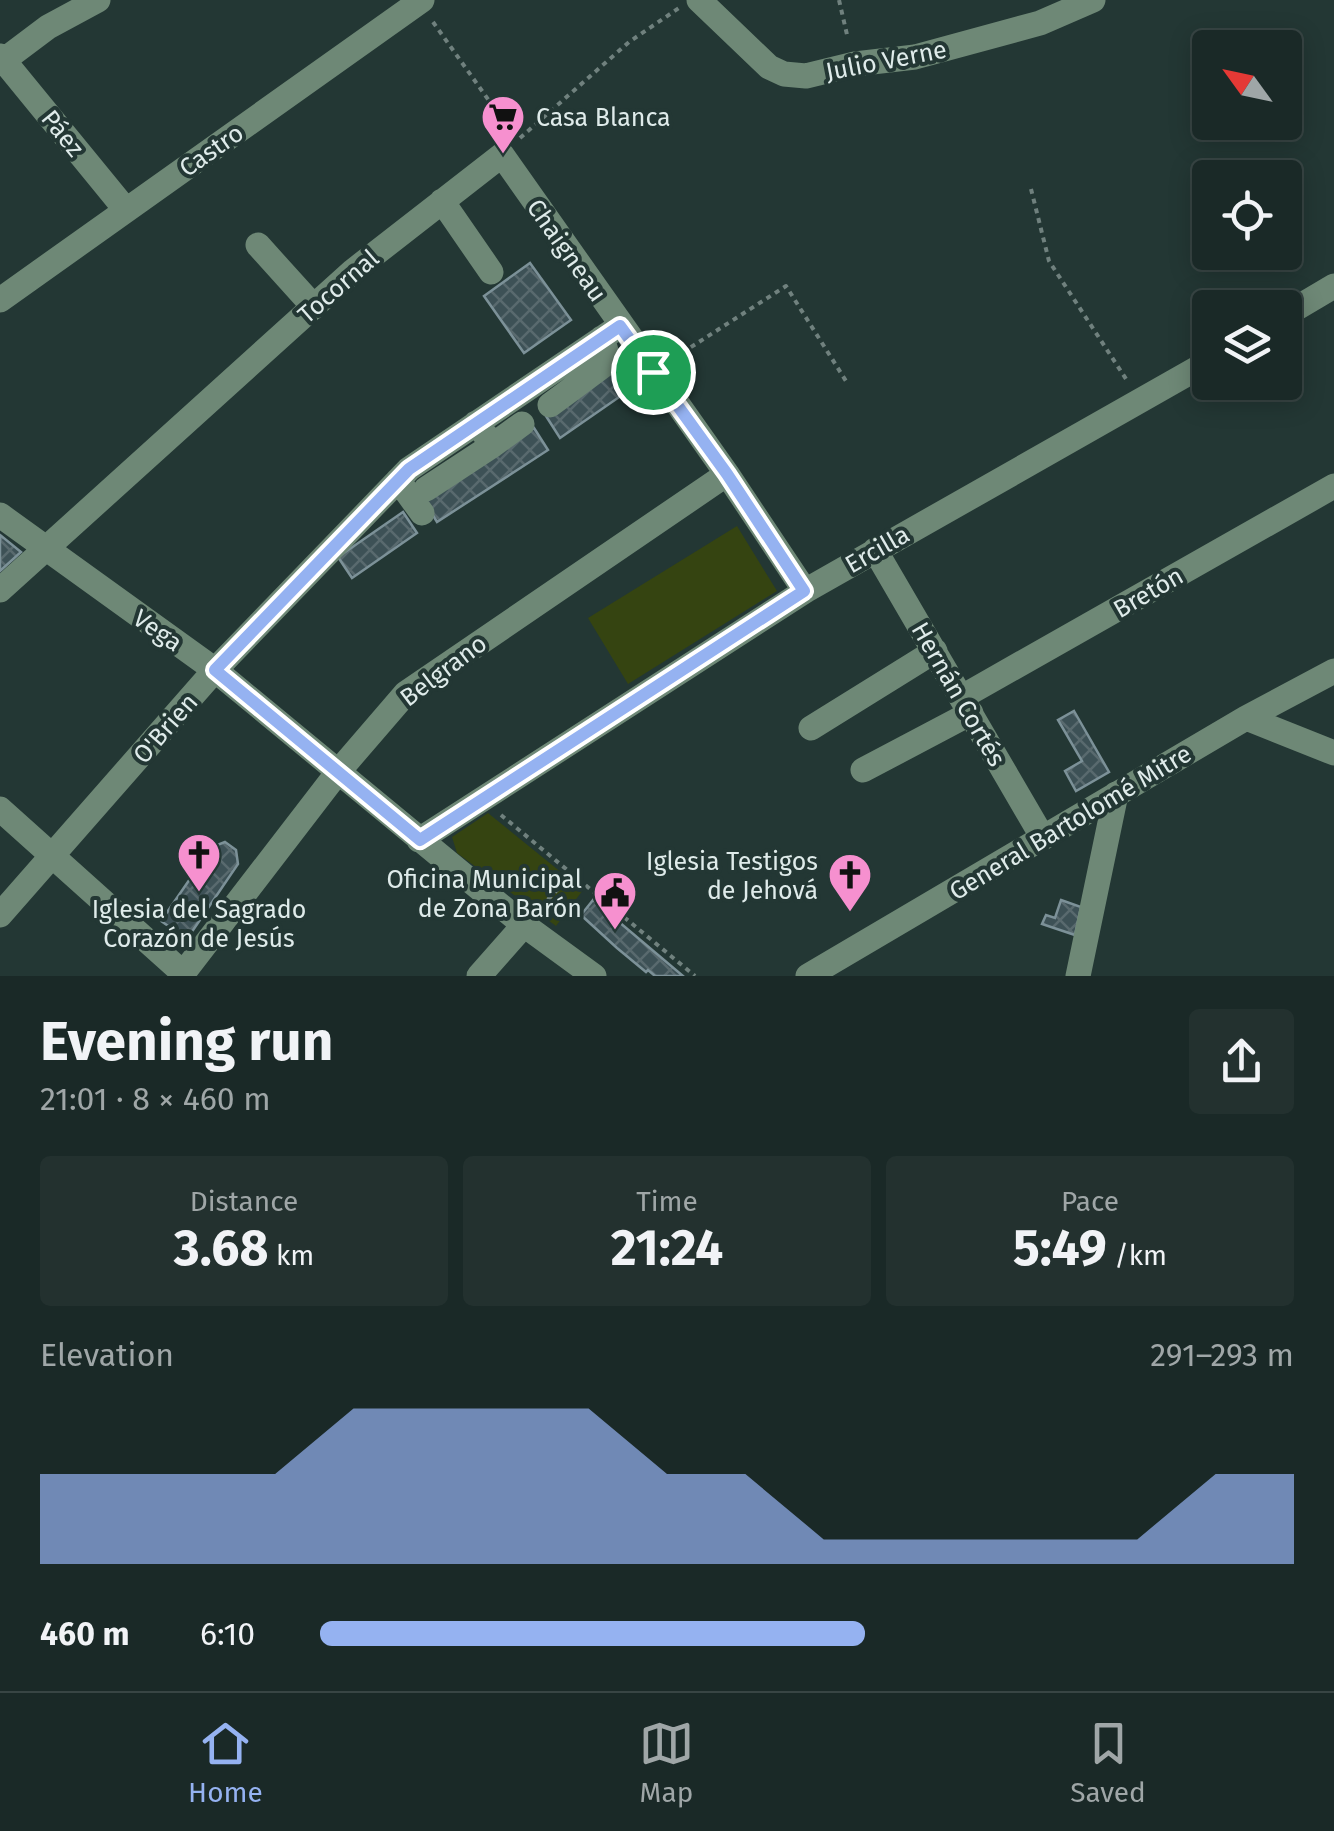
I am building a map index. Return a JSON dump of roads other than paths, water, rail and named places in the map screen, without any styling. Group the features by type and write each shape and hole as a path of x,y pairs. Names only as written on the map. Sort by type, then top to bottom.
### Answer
{"street":[{"path":"1,60 48,27 98,0"},
{"name":"Julio Verne","path":"700,0 769,67 784,74 806,76 951,47 1040,23 1093,0"},
{"name":"Castro","path":"0,300 420,1"},
{"name":"Páez","path":"1,60 126,210"},
{"name":"Tocornal","path":"0,590 353,270 510,148"},
{"name":"Chaigneau","path":"510,148 611,332 653,372 727,474 804,591"},
{"path":"442,202 491,272"},
{"path":"258,245 314,307"},
{"path":"1302,306 1334,286"},
{"path":"550,405 604,365 611,332"},
{"name":"O'Brien","path":"0,915 215,670 398,480 611,332"},
{"name":"Ercilla","path":"420,840 804,591 1192,372"},
{"path":"476,423 493,445"},
{"path":"398,480 424,501 522,424"},
{"name":"Belgrano","path":"182,975 338,772 406,693 727,474"},
{"name":"Bretón","path":"863,770 1334,486"},
{"name":"Vega","path":"0,515 215,670 524,924 594,976"},
{"name":"Hernán Cortés","path":"875,550 1043,838"},
{"path":"810,728 935,651"},
{"name":"General Bartolomé Mitre","path":"822,972 1116,794 1334,670"},
{"path":"1246,718 1334,753"},
{"path":"1078,976 1116,794"},
{"path":"0,809 182,975"},
{"path":"479,976 524,924"}],"place":[{"name":"Casa Blanca","path":"503,155"},
{"name":"Iglesia del Sagrado Corazón de Jesús","path":"199,893"},
{"name":"Iglesia Testigos de Jehová","path":"850,913"},
{"name":"Oficina Municipal de Zona Barón","path":"615,931"}]}
